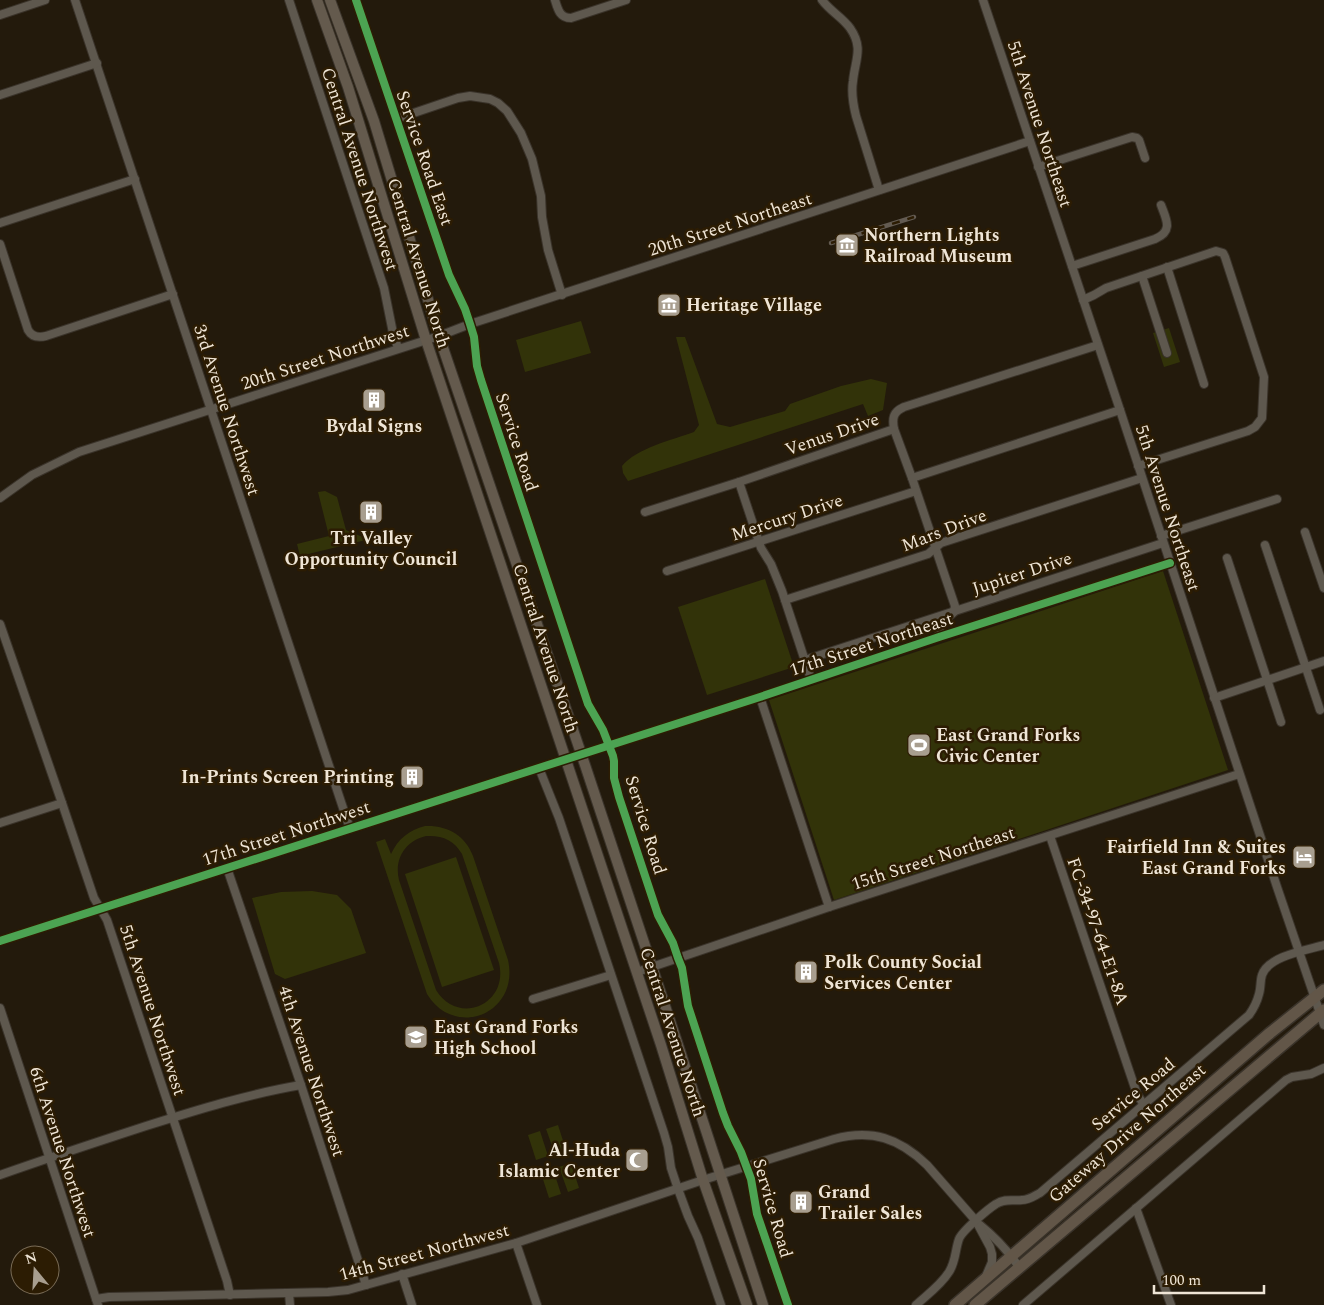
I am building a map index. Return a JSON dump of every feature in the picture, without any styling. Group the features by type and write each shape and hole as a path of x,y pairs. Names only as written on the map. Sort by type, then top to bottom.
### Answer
{"highway":[{"name":"Gateway Drive Northeast","path":"955,1305 1270,1033 1319,993"},
{"name":"Gateway Drive Northeast","path":"975,1305 1322,1012"}],"main road":[{"name":"Central Avenue North","path":"317,0 348,87 426,340 662,1045 703,1180 747,1305"},
{"name":"Central Avenue North","path":"330,0 374,121 439,336 652,966 763,1305"}],"street":[{"path":"0,15 45,0"},
{"name":"3rd Avenue Northwest","path":"75,0 350,829"},
{"name":"Central Avenue Northwest","path":"288,0 384,288 398,348"},
{"name":"Service Road East","path":"356,0 449,275 470,324"},
{"path":"554,0 559,13 567,18 626,0"},
{"path":"822,0 849,27 858,47 858,58 853,80 853,104 879,190"},
{"name":"5th Avenue Northeast","path":"984,0 1299,952 1319,993 1324,1025"},
{"path":"0,95 96,63"},
{"path":"396,119 458,98 470,96 490,99 507,111 521,133 532,159 548,250 562,295"},
{"path":"1038,167 1132,137 1139,140 1145,158"},
{"name":"20th Street Northeast","path":"439,336 470,324 1030,141"},
{"path":"0,223 135,179"},
{"path":"1072,266 1155,239 1162,235 1167,229 1167,224 1161,204"},
{"path":"0,244 27,327 29,332 36,337 46,336 173,294"},
{"path":"1083,300 1094,296 1106,288 1167,267 1216,251 1223,253 1264,377 1262,418 1255,428 1248,431 1138,466"},
{"path":"1167,267 1204,384"},
{"path":"1142,276 1167,354"},
{"name":"Service Road","path":"470,324 481,380 588,704 598,721 614,760 614,778 619,797 658,915 673,943 682,968 688,1006 723,1113 751,1179 757,1214 788,1305"},
{"name":"20th Street Northwest","path":"0,498 32,475 79,452 439,336"},
{"name":"Venus Drive","path":"645,512 894,429 894,415 904,406 1098,345"},
{"path":"912,478 1120,410"},
{"path":"894,429 956,610 942,622 939,637"},
{"name":"Mars Drive","path":"785,600 928,554 941,543 1142,478"},
{"path":"739,482 759,542 771,564 785,600 811,680"},
{"name":"Mercury Drive","path":"667,571 916,491"},
{"name":"Jupiter Drive","path":"804,660 1162,540 1277,498"},
{"path":"1305,532 1324,588"},
{"path":"1265,546 1320,710"},
{"path":"1227,558 1281,722"},
{"name":"17th Street Northeast","path":"581,754 1170,563"},
{"name":"5th Avenue Northwest","path":"0,624 2,637 94,898 107,920 227,1281 230,1295"},
{"path":"1214,698 1324,661"},
{"path":"760,696 829,907"},
{"name":"17th Street Northwest","path":"0,941 581,754"},
{"path":"538,768 558,818 664,1133 671,1168 678,1189 722,1305"},
{"name":"15th Street Northeast","path":"636,972 829,907 1239,774"},
{"path":"0,823 62,803"},
{"name":"FC-34-97-64-E1-8A","path":"1050,836 1137,1094 1145,1104"},
{"name":"4th Avenue Northwest","path":"227,868 301,1085 366,1285"},
{"name":"Service Road","path":"916,1305 948,1274 955,1258 960,1237 964,1232 1003,1200 1023,1200 1040,1193 1249,1015 1257,1000 1262,974 1270,963 1324,945"},
{"path":"533,999 611,974"},
{"name":"6th Avenue Northwest","path":"0,1008 97,1302"},
{"path":"1023,1305 1286,1080 1292,1077 1311,1074 1324,1068"},
{"path":"0,1175 245,1096 301,1085"},
{"name":"14th Street Northwest","path":"97,1302 109,1298 338,1292 516,1243 703,1180 844,1136 878,1136 900,1144 927,1164 976,1222"},
{"path":"1136,1208 1171,1305"},
{"path":"976,1222 991,1233 1012,1256 1019,1267"},
{"path":"976,1222 992,1254 990,1270 984,1280"},
{"path":"516,1243 537,1305"},
{"path":"402,1274 412,1305"},
{"path":"289,1293 290,1305"}],"shaded area":[{"path":"581,321 591,353 525,372 516,340"},
{"path":"1169,328 1180,362 1164,367 1153,333"},
{"path":"676,337 685,337 717,424 730,427 785,411 790,404 841,386 871,379 887,383 883,410 868,416 863,404 628,481 623,473 622,466 628,460 655,445 694,432 699,425"},
{"path":"325,491 337,497 346,530 366,540 300,556 297,544 329,536 318,492"},
{"path":"1163,571 1228,770 834,900 769,700"},
{"path":"765,579 794,667 707,695 678,607"},
{"path":"425,826 441,827 454,833 465,842 473,856 508,960 509,979 504,994 495,1006 482,1014 468,1017 453,1016 439,1008 427,994 376,842 385,839 391,854 401,840","holes":["432,836 447,839 462,854 499,963 500,978 496,990 480,1006 457,1007 445,1001 436,990 399,880 398,865 403,852 412,842 419,838"]},
{"path":"456,857 494,970 442,987 405,874"},
{"path":"312,891 337,895 351,909 366,953 285,979 275,974 252,898 281,892"},
{"path":"558,1125 566,1150 555,1154 546,1129"},
{"path":"540,1131 548,1156 536,1160 528,1135"},
{"path":"571,1163 579,1188 568,1192 559,1167"},
{"path":"553,1169 561,1194 549,1198 541,1173"}],"railway":[{"path":"831,243 914,217"}],"cycle path":[{"path":"356,0 449,275 470,324 481,380 588,704 603,730 613,756 614,778 619,797 658,915 673,943 682,968 688,1006 723,1113 751,1179 757,1214 788,1305"},
{"path":"0,941 1170,563"}],"place":[{"name":"Northern Lights Railroad Museum","path":"847,245"},
{"name":"Heritage Village","path":"669,305"},
{"name":"Bydal Signs","path":"374,400"},
{"name":"Tri Valley Opportunity Council","path":"371,512"},
{"name":"East Grand Forks Civic Center","path":"919,745"},
{"name":"In-Prints Screen Printing","path":"412,777"},
{"name":"Fairfield Inn & Suites East Grand Forks","path":"1304,857"},
{"name":"Polk County Social Services Center","path":"806,972"},
{"name":"East Grand Forks High School","path":"416,1037"},
{"name":"Al-Huda Islamic Center","path":"637,1160"},
{"name":"Grand Trailer Sales","path":"801,1202"}]}
